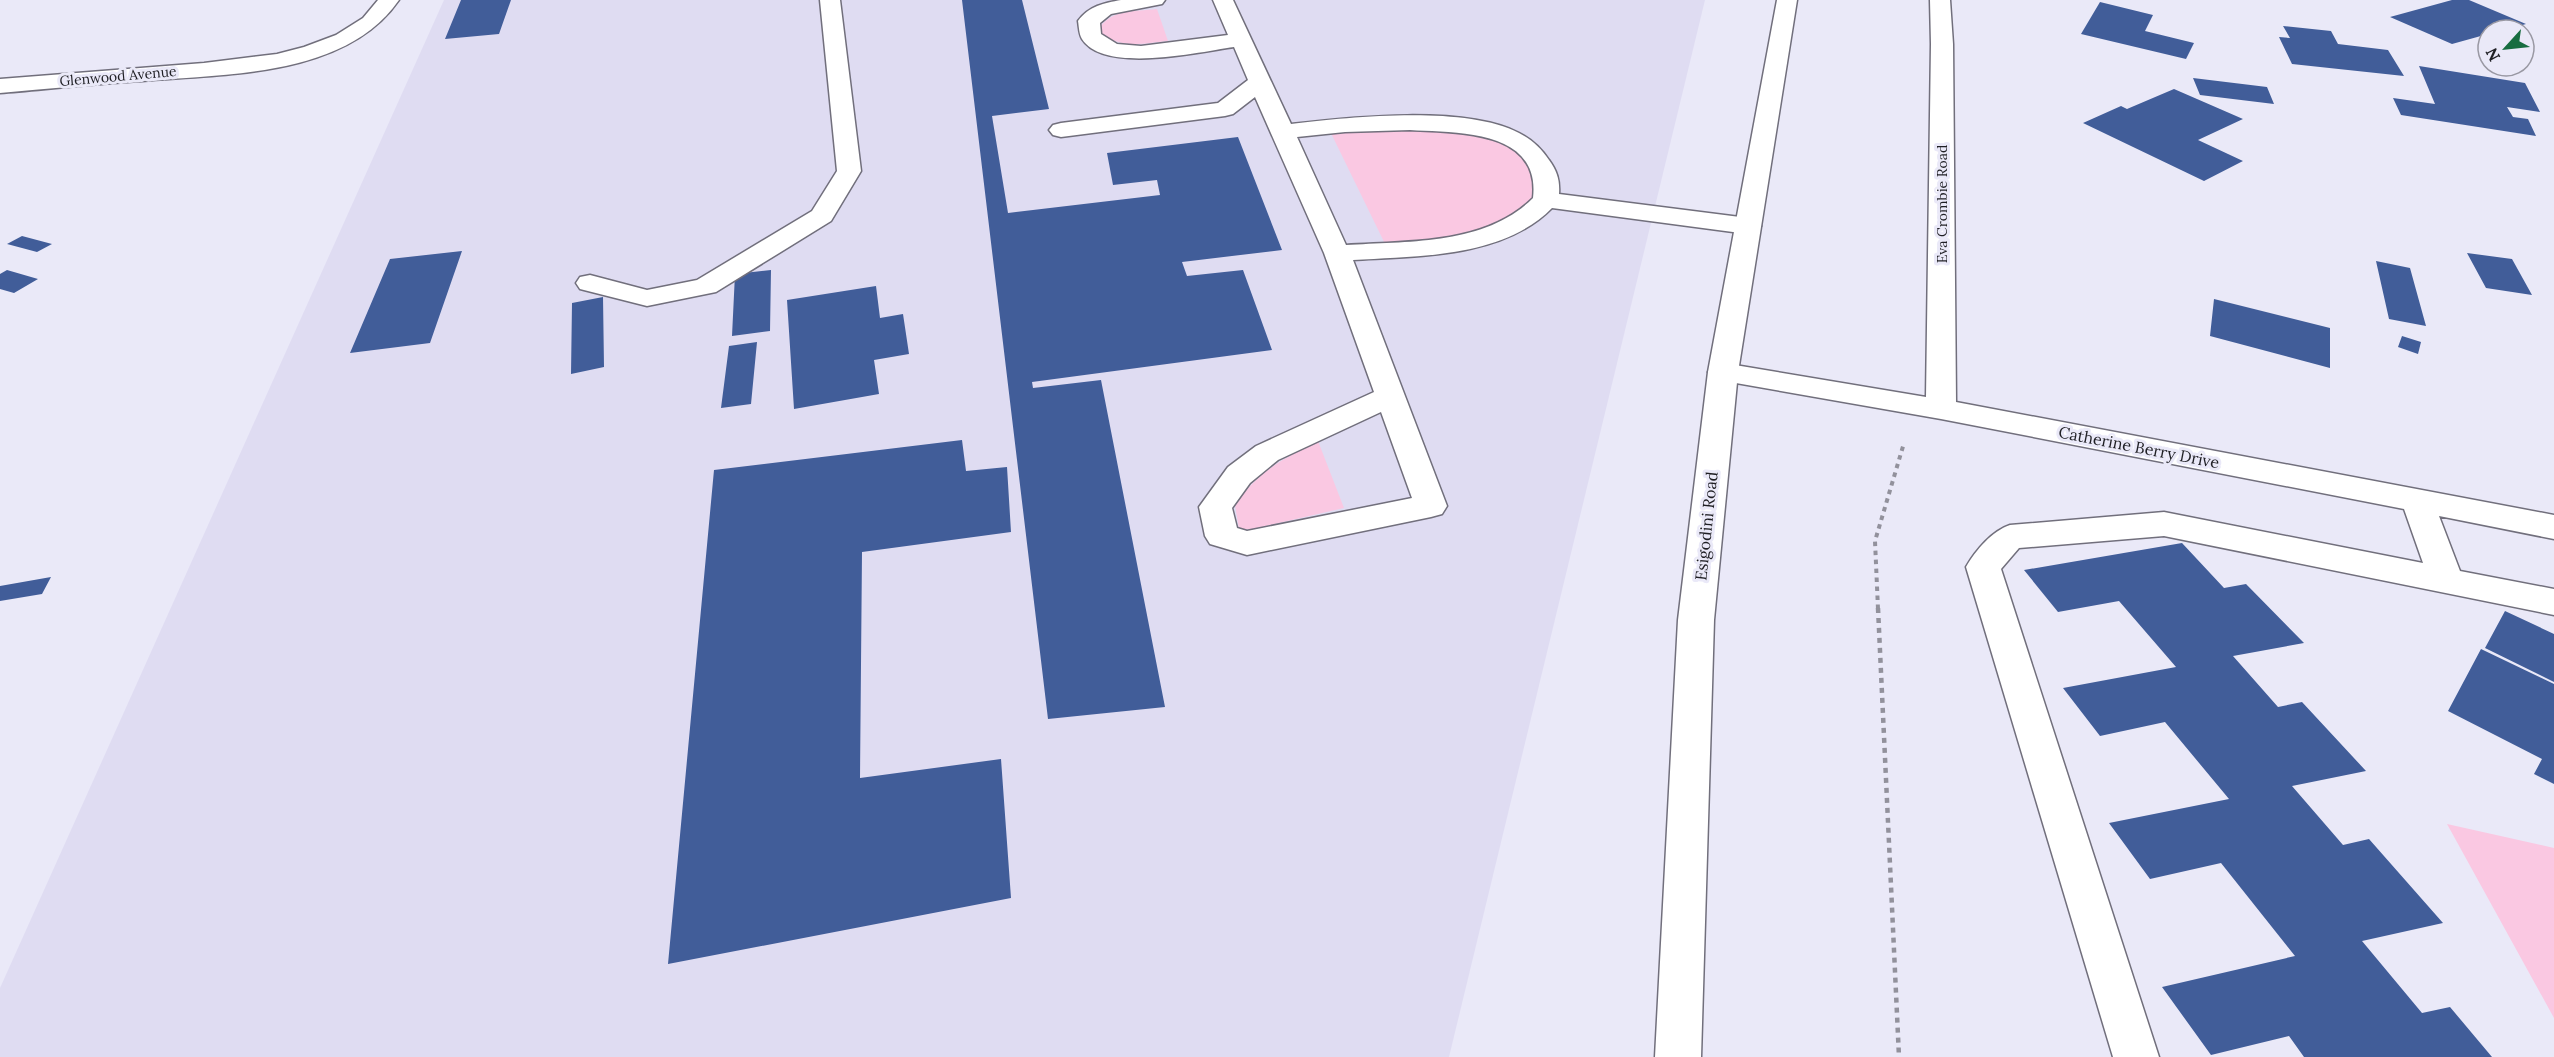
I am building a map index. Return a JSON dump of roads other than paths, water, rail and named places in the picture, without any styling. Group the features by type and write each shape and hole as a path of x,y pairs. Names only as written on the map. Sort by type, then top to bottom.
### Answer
{"street":[{"name":"Glenwood Avenue","path":"0,86 235,67 307,54 362,28 389,0"},
{"path":"590,284 647,298 706,286 822,216 849,171 830,0"},
{"path":"1155,0 1105,9 1089,21 1091,37 1111,50 1141,53 1240,40"},
{"path":"1223,0 1337,253 1431,506 1247,543 1221,536 1215,507 1239,475 1267,453 1390,396"},
{"name":"Esigodini Road","path":"1678,1057 1696,620 1723,372 1786,0"},
{"name":"Eva Crombie Road","path":"1928,406 1942,44 1940,0"},
{"path":"1061,130 1225,109 1260,82"},
{"path":"1283,132 1345,125 1410,123 1480,128 1512,137 1529,150 1541,165 1547,181 1546,200 1527,218 1484,238 1422,247 1337,253"},
{"path":"1546,200 1748,226"},
{"name":"Catherine Berry Drive","path":"1723,372 1928,406 2554,527"},
{"path":"2417,501 2446,581"},
{"path":"2136,1057 1983,567 2010,537 2164,524 2554,602"}]}
